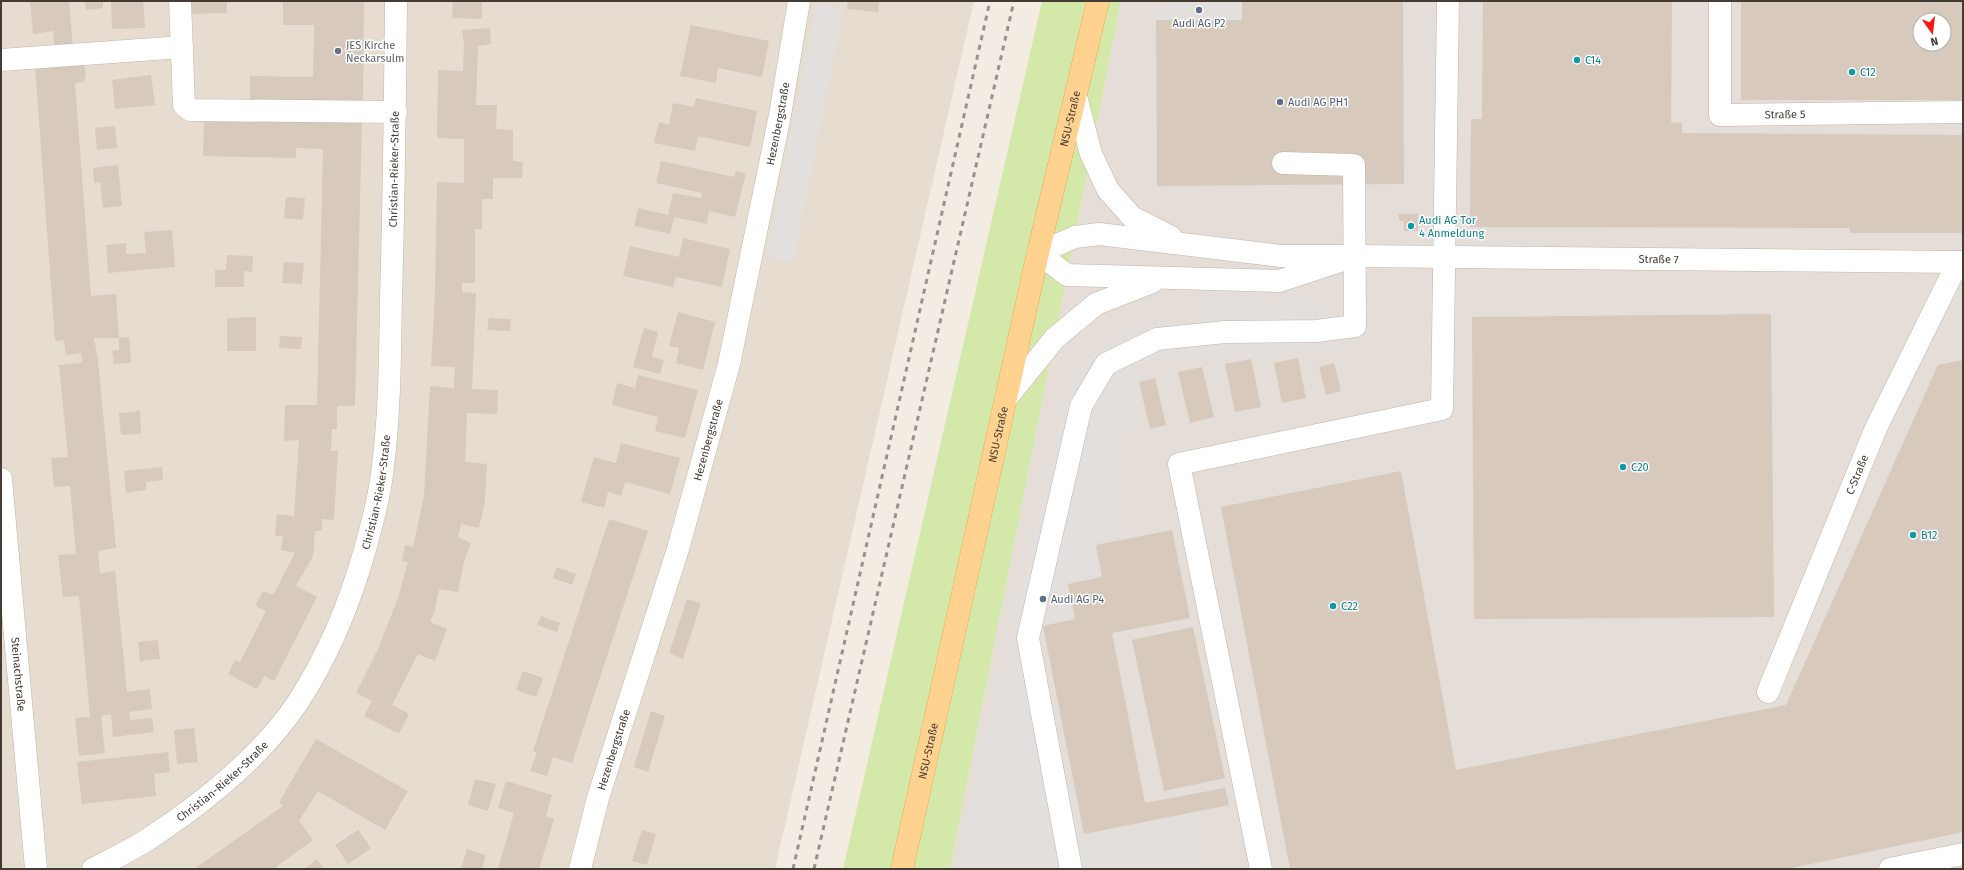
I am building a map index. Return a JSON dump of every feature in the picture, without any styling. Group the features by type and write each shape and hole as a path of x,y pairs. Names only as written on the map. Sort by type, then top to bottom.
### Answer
{"main road":[{"name":"NSU-Straße","path":"902,869 1038,252 1098,1"}],"street":[{"path":"180,1 184,105 190,110 396,112"},
{"name":"Christian-Rieker-Straße","path":"93,869 148,840 206,798 261,747 297,703 317,670 333,639 352,590 374,514 383,466 389,386 396,112 396,1"},
{"name":"Hezenbergstraße","path":"580,869 598,798 678,549 729,364 780,115 799,1"},
{"path":"1261,869 1179,464 1442,409 1448,1"},
{"name":"Straße 5","path":"1720,1 1720,115 1963,112"},
{"path":"1,60 182,47"},
{"path":"1076,96 1091,154 1108,190 1132,216 1183,243"},
{"path":"1071,869 1028,638 1080,406 1106,364 1158,339 1225,332 1316,332 1356,326 1354,165 1283,163"},
{"name":"Straße 7","path":"1038,252 1075,236 1099,234 1281,256 1961,262"},
{"path":"1038,252 1067,275 1279,281 1355,256"},
{"name":"C-Straße","path":"1768,692 1876,428 1961,262"},
{"path":"1006,399 1054,338 1096,304 1165,278"},
{"name":"Steinachstraße","path":"1,479 36,869"},
{"path":"1890,869 1963,854"}],"shaded area":[{"path":"1,1 974,1 775,869 1,869"},
{"path":"1121,1 1963,1 1963,869 950,869"},
{"name":"Audi AG P2","path":"1156,1 1242,1 1242,20 1156,20"},
{"path":"816,4 843,10 793,262 766,257"},
{"name":"Audi AG P4","path":"1199,298 1325,302 1342,351 1138,364 1143,396 1118,444 1126,537 1093,542 1099,575 1064,581 1071,617 1037,622 1081,838 1194,815 1204,869 956,869 1061,417 1073,377 1099,349 1144,325 1199,323"}],"green space":[{"path":"1042,1 1121,1 950,869 843,869"}],"building":[{"path":"30,1 69,1 73,48 55,49 53,31 33,34"},
{"path":"85,1 103,1 103,8 86,10"},
{"path":"111,1 143,1 145,28 112,29"},
{"path":"188,1 227,1 227,13 189,14"},
{"name":"JES Kirche Neckarsulm","path":"283,1 364,1 363,104 250,102 250,76 313,77 314,25 283,25"},
{"path":"453,1 482,1 482,19 452,18"},
{"path":"848,1 879,1 878,12 847,9"},
{"name":"Audi AG PH1","path":"1242,1 1403,1 1404,184 1157,186 1156,20 1242,20"},
{"name":"C14","path":"1483,1 1672,1 1671,122 1682,123 1682,133 1963,135 1963,233 1850,233 1850,228 1470,227 1471,119 1482,119"},
{"name":"C12","path":"1741,1 1963,1 1963,100 1741,100"},
{"path":"691,25 769,41 762,77 718,68 716,83 680,76"},
{"path":"490,28 491,44 478,46 476,105 497,105 496,129 513,130 513,161 523,162 522,178 493,178 493,199 482,199 482,229 475,229 475,283 462,283 462,292 476,293 472,389 498,390 497,414 467,413 465,462 487,464 485,501 479,528 461,524 458,537 471,543 464,561 458,592 439,589 435,610 430,622 447,629 435,661 418,654 392,705 409,714 399,734 364,716 372,701 356,693 379,647 398,598 408,562 402,561 405,545 413,547 424,496 430,386 454,388 455,367 431,366 435,291 437,182 464,183 464,139 437,138 438,70 463,71 464,45 462,30"},
{"path":"84,63 86,76 83,82 75,83 91,296 116,294 119,338 94,338 98,361 116,548 98,551 100,573 115,571 127,692 150,689 152,709 129,712 130,720 152,718 154,732 113,737 111,714 101,716 105,753 79,756 75,718 90,717 79,596 63,597 58,555 76,554 70,486 54,487 51,458 68,457 59,365 82,363 81,353 66,355 64,340 55,341 35,65"},
{"path":"151,75 155,105 115,109 112,80"},
{"path":"696,98 757,111 750,147 698,136 695,151 654,143 659,122 669,125 673,103 694,107"},
{"path":"204,118 362,120 355,406 337,406 337,429 332,429 331,451 338,451 334,520 322,519 322,531 315,531 313,556 296,586 317,597 274,681 264,676 257,689 228,674 235,660 240,662 266,611 255,606 263,591 273,595 295,553 281,550 283,536 275,536 277,514 294,516 299,440 284,441 285,405 317,405 323,149 296,148 296,158 203,156"},
{"path":"115,126 117,148 97,150 95,128"},
{"path":"661,161 734,177 736,171 746,173 735,217 709,211 707,224 674,217 670,234 634,226 638,208 668,215 673,193 701,198 702,193 656,183"},
{"path":"118,165 122,206 103,208 100,182 94,183 93,168"},
{"path":"286,197 305,198 303,220 284,218"},
{"name":"Audi AG Tor 4 Anmeldung","path":"1399,214 1418,214 1418,231 1404,231 1404,221 1399,221"},
{"path":"172,230 175,267 108,273 106,245 126,243 126,254 146,253 144,232"},
{"path":"683,238 730,249 722,287 676,277 673,287 623,276 630,246 679,257"},
{"path":"227,255 253,256 252,272 244,271 244,287 215,287 215,270 226,270"},
{"path":"284,262 304,263 302,284 282,283"},
{"path":"678,312 715,322 703,370 676,363 679,348 669,346"},
{"name":"C20","path":"1771,314 1774,617 1474,619 1472,317"},
{"path":"256,317 256,351 227,351 227,318"},
{"path":"489,318 511,319 510,331 487,330"},
{"path":"644,328 658,332 652,357 664,360 660,374 633,367"},
{"path":"280,336 302,337 301,349 279,348"},
{"path":"129,337 131,363 114,364 112,351 119,350 119,338"},
{"path":"1298,358 1306,398 1282,403 1274,363"},
{"path":"1251,359 1261,407 1235,412 1225,364"},
{"name":"C22","path":"1963,360 1963,832 1787,869 1290,869 1221,507 1401,471 1456,770 1786,705 1938,365"},
{"path":"1334,363 1341,391 1326,395 1319,367"},
{"path":"1202,367 1214,417 1190,423 1178,372"},
{"path":"638,375 698,390 685,438 655,431 658,417 612,405 617,383 635,388"},
{"path":"1155,378 1166,425 1150,429 1139,382"},
{"path":"140,411 141,434 121,435 119,413"},
{"path":"621,443 680,458 670,494 625,482 621,496 608,492 604,508 581,502 594,457 616,463"},
{"path":"162,467 163,480 146,482 146,490 126,493 124,471"},
{"path":"609,519 648,531 572,763 553,757 547,776 530,771 537,752 533,751"},
{"path":"1172,530 1190,618 1112,633 1145,803 1225,788 1229,805 1084,834 1043,626 1075,619 1068,584 1102,577 1096,545"},
{"path":"557,567 576,574 572,585 553,578"},
{"path":"687,599 701,603 683,659 669,653"},
{"path":"541,616 560,623 557,632 537,625"},
{"path":"1193,627 1225,778 1164,791 1132,640"},
{"path":"158,640 160,659 140,661 138,642"},
{"path":"523,671 543,678 536,697 516,690"},
{"path":"651,711 665,716 648,772 634,767"},
{"path":"194,728 198,762 177,764 174,730"},
{"path":"316,739 408,791 385,830 318,791 299,821 313,840 273,869 194,869 283,806 279,802"},
{"path":"168,752 170,772 154,774 156,796 82,804 77,762"},
{"path":"475,779 496,784 488,811 468,805"},
{"path":"506,781 552,795 546,816 554,819 539,869 498,869 514,813 498,808"},
{"path":"358,830 371,848 348,864 335,845"},
{"path":"642,830 656,834 647,865 632,861"},
{"path":"467,849 486,855 482,869 461,869"},
{"path":"317,859 324,869 304,869"}],"railway":[{"path":"793,869 990,1"},
{"path":"814,869 1014,1"}],"place":[{"name":"Audi AG P2","path":"1199,10"},
{"name":"JES Kirche Neckarsulm","path":"338,51"},
{"name":"C14","path":"1577,60"},
{"name":"C12","path":"1852,72"},
{"name":"Audi AG PH1","path":"1280,102"},
{"name":"Audi AG Tor 4 Anmeldung","path":"1411,226"},
{"name":"C20","path":"1623,467"},
{"name":"B12","path":"1913,535"},
{"name":"Audi AG P4","path":"1043,599"},
{"name":"C22","path":"1333,606"}]}
